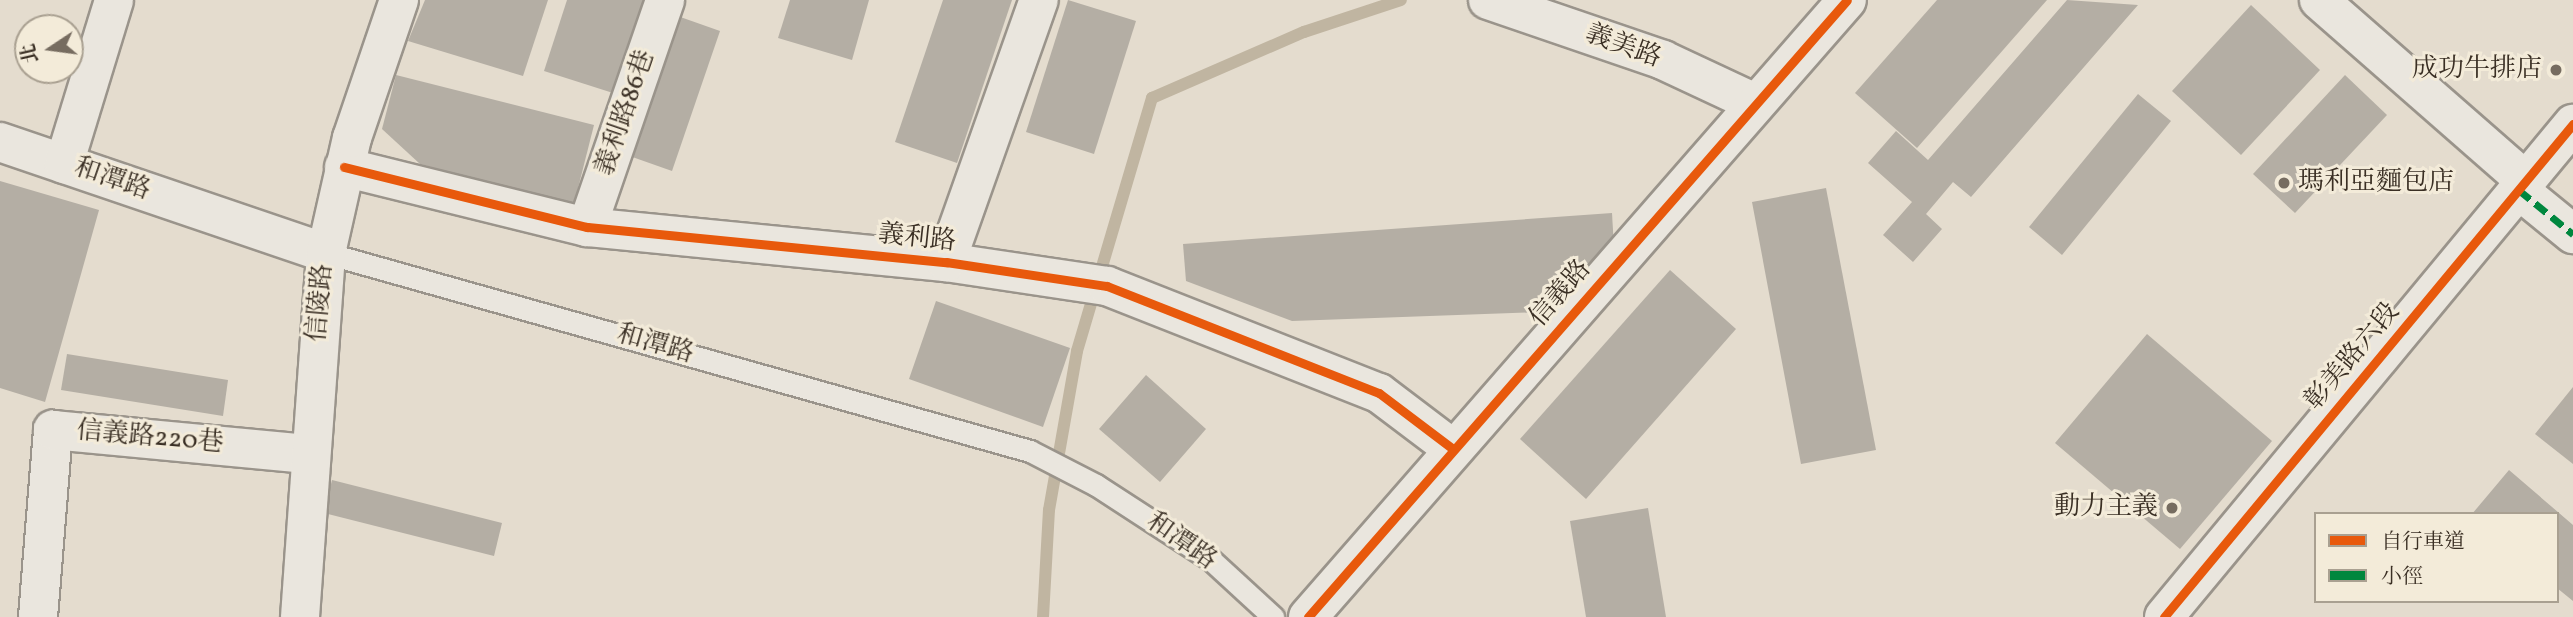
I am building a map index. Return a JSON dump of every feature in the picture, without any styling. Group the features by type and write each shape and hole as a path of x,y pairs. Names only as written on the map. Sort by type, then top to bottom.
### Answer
{"street":[{"path":"64,164 114,0"},
{"name":"信陵路","path":"300,617 307,454 326,253 344,167 399,0"},
{"name":"義利路86巷","path":"587,227 665,0"},
{"path":"946,262 1038,0"},
{"name":"義美路","path":"1489,0 1663,60 1755,103"},
{"name":"信義路","path":"1308,617 1847,0"},
{"path":"2319,0 2523,185 2573,234"},
{"name":"彰美路六段","path":"2164,617 2573,124"},
{"name":"和潭路","path":"0,142 326,253"},
{"name":"義利路","path":"344,167 587,227 946,262 1107,286 1379,393 1453,449"},
{"name":"信義路220巷","path":"37,617 53,430 307,454"}],"lane":[{"name":"和潭路","path":"326,253 1030,452 1096,485 1210,559 1273,617"}],"building":[{"path":"425,0 548,0 523,76 408,41"},
{"path":"567,0 643,0 613,93 544,71"},
{"path":"790,0 869,0 852,60 778,38"},
{"path":"943,0 1012,0 957,163 895,142"},
{"path":"1068,0 1136,21 1094,154 1026,132"},
{"path":"1937,0 2047,0 1917,148 1855,93"},
{"path":"2067,0 2138,5 1971,197 1953,182 1926,214 1942,229 1913,262 1883,235 1912,202 1868,163 1896,131 1928,160"},
{"path":"2251,5 2320,70 2241,155 2172,91"},
{"path":"669,13 720,31 672,171 621,153"},
{"path":"396,75 594,125 574,204 420,164 382,129"},
{"path":"2345,75 2387,115 2295,213 2253,174"},
{"path":"2138,94 2171,121 2062,255 2029,227"},
{"path":"0,181 99,210 45,402 0,388"},
{"path":"1826,188 1876,450 1801,464 1752,202"},
{"path":"1612,213 1614,248 1542,312 1292,321 1186,281 1183,244"},
{"path":"1670,270 1736,329 1586,499 1520,439"},
{"path":"936,301 1070,348 1043,427 909,379"},
{"path":"2147,334 2272,441 2180,549 2055,443"},
{"path":"67,354 228,380 223,416 61,390"},
{"path":"1146,375 1206,429 1160,482 1099,429"},
{"path":"2573,387 2573,464 2535,434"},
{"path":"2509,470 2558,512 2474,512"},
{"path":"332,480 502,523 494,556 324,513"},
{"path":"1648,508 1666,617 1586,617 1570,521"},
{"path":"2559,513 2573,525 2573,601 2559,590"}],"waterway":[{"path":"1043,617 1049,510 1077,351 1152,98 1304,32 1401,0"}],"marked path":[{"path":"2519,190 2573,234"}],"cycle path":[{"path":"1308,617 1847,0"},
{"path":"2164,617 2573,124"},
{"path":"344,167 587,227 946,262 1107,286 1379,393 1453,449"}],"place":[{"name":"成功牛排店","path":"2556,70"},
{"name":"瑪利亞麵包店","path":"2284,183"},
{"name":"動力主義","path":"2172,508"}]}
